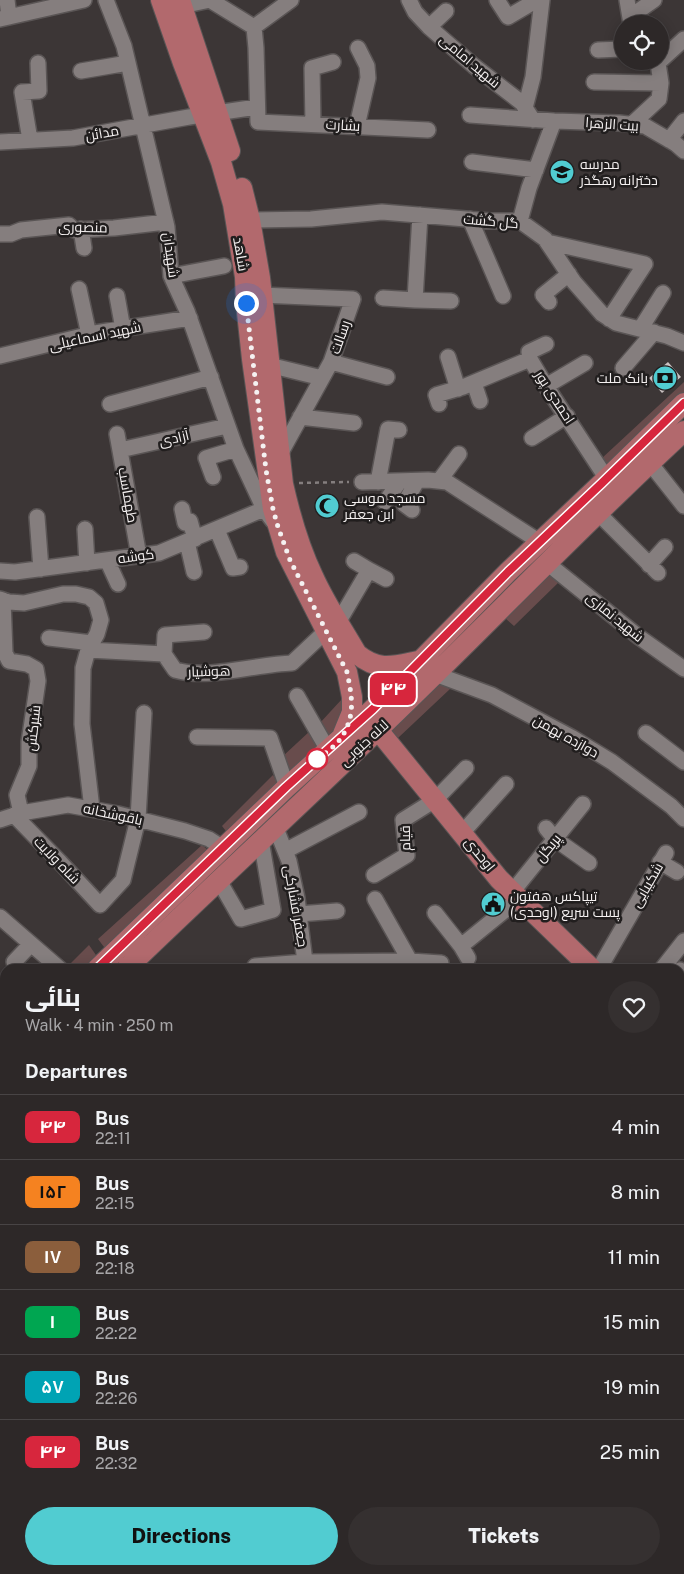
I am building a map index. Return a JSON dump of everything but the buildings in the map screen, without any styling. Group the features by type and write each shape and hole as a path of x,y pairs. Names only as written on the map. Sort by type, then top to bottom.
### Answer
{"main road":[{"name":"شاهد","path":"161,0 244,195 250,220 270,365 283,484 288,506 347,672 352,697 352,712 334,744"},
{"name":"شاهد","path":"181,3 221,162 234,204 245,277 246,303 265,461 273,509 286,552 332,626 357,654 376,666 429,667"},
{"name":"لاله جنوبی","path":"131,964 218,879 378,730 508,572 684,403"},
{"path":"668,418 676,416 681,420 679,435"},
{"name":"لاله جنوبی","path":"102,964 286,787 373,709 429,667 547,563 679,435"},
{"name":"اوحدی","path":"378,730 499,878 587,964"}],"street":[{"path":"6,0 4,18 84,0"},
{"name":"شهیدان","path":"106,0 124,46 166,222 171,276 190,318 236,449 264,509 278,527"},
{"path":"181,3 210,0 254,27"},
{"path":"254,27 291,0"},
{"name":"شهید امامی","path":"409,0 415,12 429,27 529,114"},
{"path":"497,0 508,17 537,0"},
{"path":"529,114 542,0"},
{"path":"627,0 629,15"},
{"path":"636,15 654,0"},
{"path":"429,27 446,11"},
{"path":"254,27 257,107"},
{"path":"669,53 684,39"},
{"path":"357,126 368,78 367,66 358,48"},
{"path":"598,50 614,49"},
{"path":"313,124 312,68 333,62"},
{"path":"30,140 14,93 39,91 38,63"},
{"path":"81,71 128,63"},
{"path":"632,124 659,99 661,83 660,70"},
{"path":"594,82 661,83"},
{"name":"مدائن","path":"0,142 73,138 257,107"},
{"name":"بشارت","path":"257,107 258,122 428,130"},
{"name":"بیت الزهرا","path":"470,115 529,114 554,121 645,126 676,144 684,151"},
{"path":"520,221 554,121"},
{"path":"669,140 684,121"},
{"path":"472,162 536,170"},
{"name":"گل گشت","path":"250,220 311,219 382,212 490,222 520,221 547,242 569,274 602,314 616,323 647,330 684,343"},
{"path":"415,300 420,215"},
{"path":"470,219 503,296"},
{"name":"منصوری","path":"0,234 69,225 74,230 166,222"},
{"path":"81,229 84,248"},
{"path":"547,242 645,264 609,319"},
{"path":"171,276 224,266"},
{"path":"549,302 543,295 569,274"},
{"path":"79,289 89,335"},
{"path":"622,368 647,330 663,293"},
{"name":"رسالت","path":"261,295 353,299 332,362 279,456"},
{"path":"117,296 123,329"},
{"path":"383,298 452,301"},
{"name":"شهید اسماعیلی","path":"0,356 89,335 190,318"},
{"path":"530,359 529,352 546,344"},
{"path":"448,357 458,389"},
{"name":"احمدی پور","path":"439,404 436,395 474,383 530,359 607,479"},
{"path":"332,362 387,378"},
{"path":"546,386 584,362"},
{"path":"270,365 322,378"},
{"path":"110,404 211,377"},
{"path":"474,383 480,401"},
{"path":"532,438 566,416"},
{"path":"300,417 354,422"},
{"name":"آزادی","path":"120,450 227,426"},
{"path":"378,482 388,429 399,430"},
{"name":"طهماسب","path":"117,434 139,556"},
{"path":"212,477 206,458 236,449"},
{"path":"439,481 459,454"},
{"path":"650,463 684,506"},
{"path":"362,482 417,480 447,482 540,542"},
{"path":"412,510 404,504 417,480"},
{"path":"385,502 400,481"},
{"path":"182,509 185,523 190,521 194,572"},
{"name":"کوشه","path":"0,572 41,569 159,553 264,509"},
{"path":"598,514 654,569 665,548"},
{"path":"37,517 41,569"},
{"path":"85,530 88,563"},
{"path":"217,530 233,568 240,567"},
{"path":"107,560 118,584"},
{"path":"354,561 386,579"},
{"name":"شهید نمازی","path":"547,563 639,637 684,669"},
{"name":"هوشیار","path":"164,654 175,670 188,674 292,663 332,626 369,570"},
{"path":"1,599 24,603 63,594 76,594 89,597 96,602 101,620 83,668 82,724 92,809"},
{"name":"شیرکش","path":"1,599 5,652 9,661 27,664 36,670 38,681 29,742 29,766 7,818"},
{"path":"49,638 90,646 164,654 165,635 204,632"},
{"name":"دوازده بهمن","path":"429,667 492,695 612,762 671,806 684,819"},
{"path":"297,696 334,744"},
{"path":"138,819 144,713"},
{"path":"646,733 684,762"},
{"path":"197,737 270,738 286,787"},
{"path":"435,800 466,768"},
{"path":"462,833 506,784"},
{"name":"قیام","path":"374,875 407,855 403,820 435,800"},
{"name":"پریگل","path":"435,912 465,952 516,895 550,834 583,804"},
{"name":"باقوشخانه","path":"7,818 68,805 138,819 209,839 223,848"},
{"path":"285,851 359,812"},
{"name":"شاه ولایت","path":"7,818 60,862 100,905 123,880 138,819"},
{"path":"218,879 241,919 273,910 268,833"},
{"name":"جعفر فشارکی","path":"268,833 285,851 289,861 297,898 306,962 316,964"},
{"path":"550,834 589,862"},
{"name":"شکیبایی","path":"602,964 663,858 678,872"},
{"path":"375,899 410,961"},
{"path":"299,914 337,911"},
{"path":"2,925 31,944 54,964"},
{"path":"673,964 684,941"},
{"path":"14,962 31,944"},
{"name":"جعفر فشارکی","path":"343,964 410,961 440,963"},
{"path":"280,964 306,962"}],"path":[{"path":"283,484 362,482"}],"shaded area":[{"path":"684,382 684,397 608,470 601,459"},
{"path":"550,573 559,582 514,626 505,618"},
{"path":"437,682 450,689 398,738 387,728"},
{"path":"342,699 345,718 328,740 319,724"},
{"path":"311,730 321,748 288,777 282,757"},
{"path":"273,775 279,785 229,835 222,826"},
{"path":"202,845 210,852 107,951 98,939"},
{"path":"89,945 98,958 93,964 70,964"}],"bus line":[{"name":"۴۴","path":"102,964 286,787 373,709 508,572 684,403"}],"place":[{"name":"مدرسه دخترانه رهگذر","path":"562,172"},
{"name":"بانک ملت","path":"665,378"},
{"name":"مسجد موسی ابن جعفر","path":"327,506"},
{"name":"تیپاکس هفتون (اوحدی) پست سریع","path":"493,904"}],"route":[{"path":"246,303 266,470 273,509 286,552 302,587 347,672 352,697 352,712 340,738 314,762 317,759"}]}
